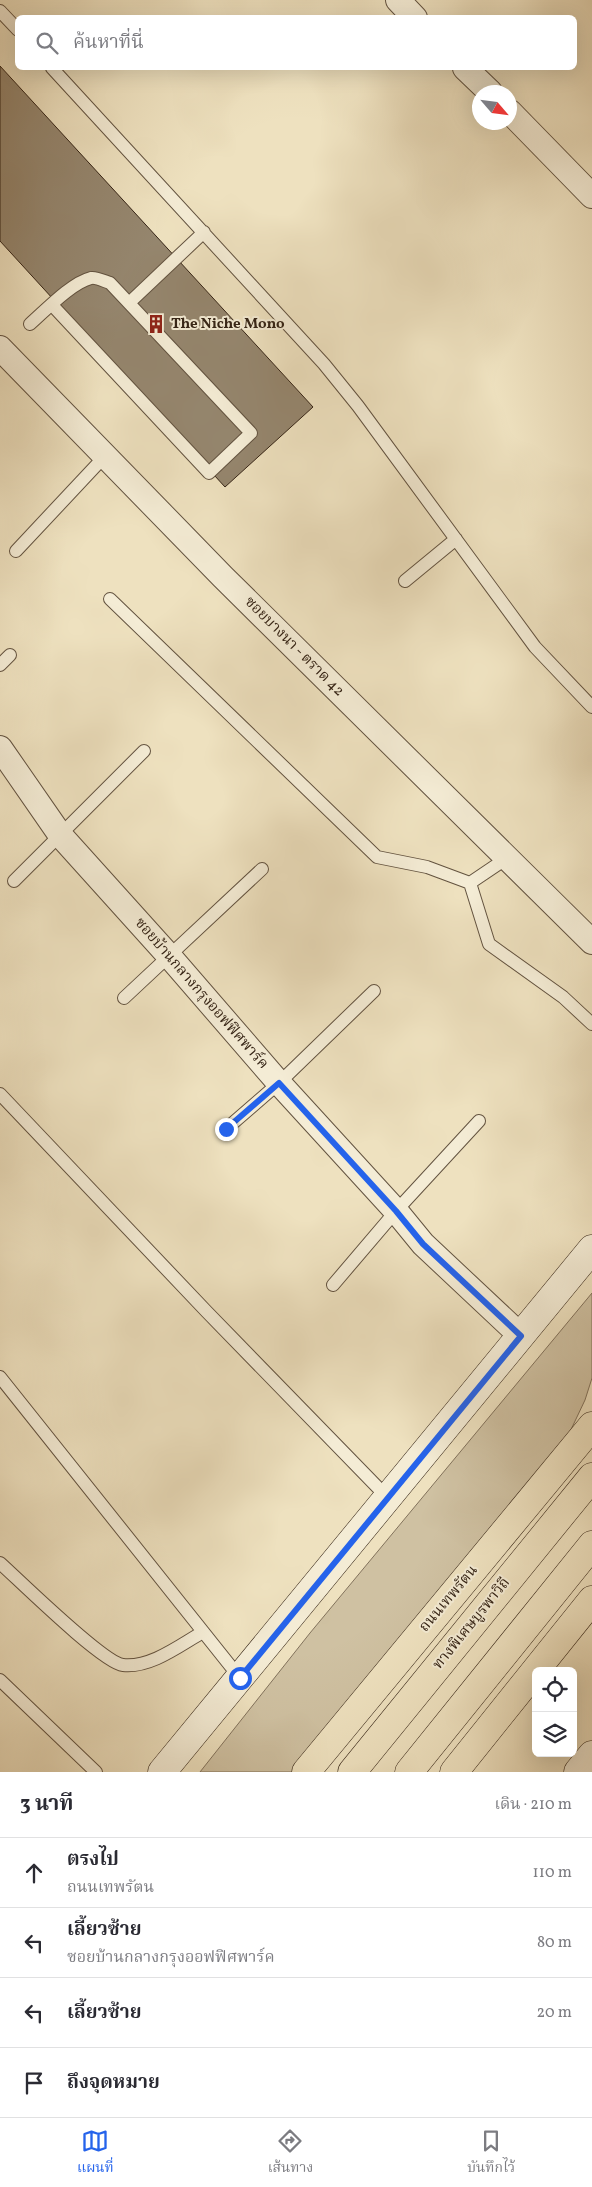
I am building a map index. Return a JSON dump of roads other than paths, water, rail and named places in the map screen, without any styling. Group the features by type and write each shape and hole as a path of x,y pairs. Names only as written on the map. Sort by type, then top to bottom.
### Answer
{"highway":[{"path":"573,1449 592,1403"},
{"path":"313,1772 592,1426"},
{"name":"ถนนเทพรัตน","path":"306,1772 592,1426"},
{"name":"ทางพิเศษบูรพาวิถี","path":"352,1772 592,1477"},
{"path":"409,1772 592,1545"},
{"path":"454,1772 592,1600"}],"main road":[{"path":"162,1772 592,1249"},
{"path":"578,1772 592,1755"}],"street":[{"path":"398,0 412,15"},
{"path":"467,70 483,85"},
{"path":"517,119 592,196"},
{"name":"ซอยบางนา - ตราด 42","path":"0,348 230,584 592,942"},
{"name":"ซอยบ้านกลางกรุงออฟฟิศพาร์ค","path":"0,748 61,836 170,956 279,1083 396,1211 423,1244 521,1336"}],"lane":[{"path":"0,11 15,27"},
{"path":"54,70 324,364 358,406 535,647 592,707"},
{"path":"129,304 204,232"},
{"path":"30,324 52,305 78,284 92,278 110,283 252,433 208,473 52,305"},
{"path":"16,551 105,456"},
{"path":"405,581 456,539"},
{"path":"110,599 377,857 427,867 470,883"},
{"path":"0,665 10,655"},
{"path":"14,881 144,751"},
{"path":"470,883 507,858"},
{"path":"124,998 262,869"},
{"path":"470,883 489,944 563,997 592,1024"},
{"path":"226,1129 279,1083 374,990"},
{"path":"0,1094 207,1312 388,1498"},
{"path":"333,1286 396,1211 479,1122"},
{"path":"0,1377 240,1678"},
{"path":"0,1563 101,1654 122,1665 147,1662 168,1653 203,1632"},
{"path":"0,1680 96,1772"}],"place":[{"name":"The Niche Mono","path":"156,324"}]}
